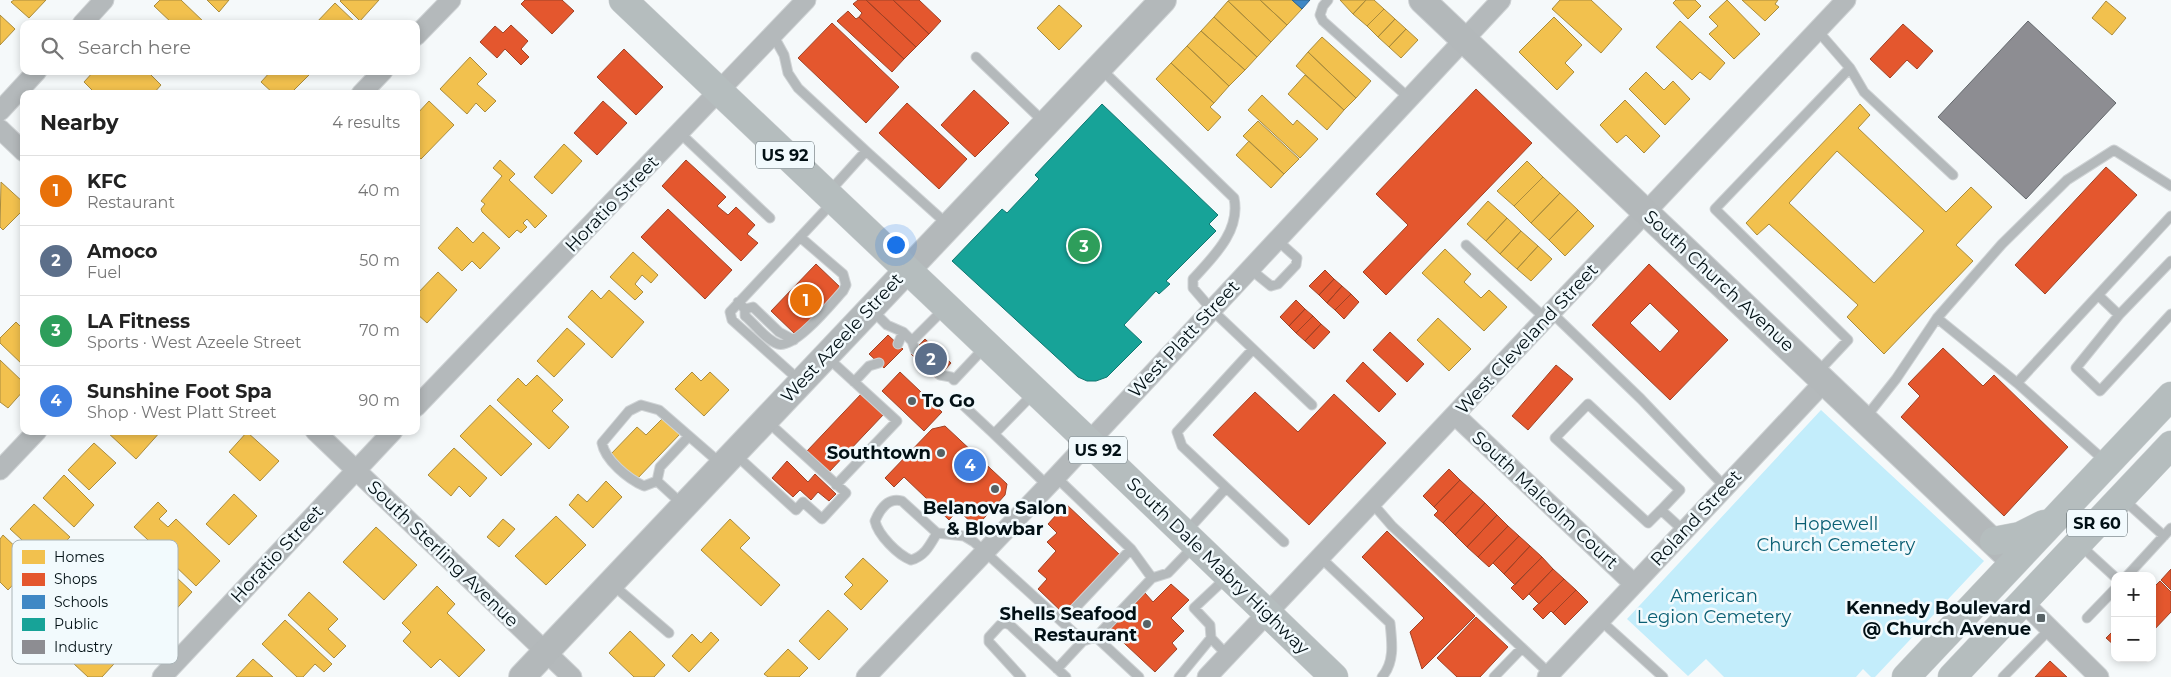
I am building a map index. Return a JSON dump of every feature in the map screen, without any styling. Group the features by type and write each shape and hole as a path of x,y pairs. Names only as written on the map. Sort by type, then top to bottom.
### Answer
{"main road":[{"name":"South Dale Mabry Highway","path":"623,0 1036,391 1334,677"},
{"name":"SR 60","path":"1906,677 2109,464 2171,396"},
{"path":"2023,602 2019,592 2025,574 2116,474 2144,426"},
{"name":"SR 60","path":"1954,676 2171,445"},
{"path":"1994,541 2020,536 2064,511"}],"street":[{"path":"86,20 104,0"},
{"path":"420,32 451,0"},
{"name":"Horatio Street","path":"420,403 806,0"},
{"name":"West Azeele Street","path":"522,677 1163,0"},
{"name":"South Church Avenue","path":"1422,0 1994,541 2014,563"},
{"name":"West Platt Street","path":"866,677 1052,482 1501,0"},
{"name":"West Cleveland Street","path":"1207,677 1846,0"},
{"path":"0,111 33,75"},
{"path":"365,90 379,75"},
{"path":"0,130 20,148"},
{"name":"Roland Street","path":"1549,676 1725,487 1821,377"},
{"name":"South Malcolm Court","path":"1455,415 1634,584"},
{"path":"0,470 33,435"},
{"name":"South Sterling Avenue","path":"319,435 572,677"},
{"name":"Horatio Street","path":"178,660 388,435"},
{"path":"2023,602 2099,677"},
{"name":"Horatio Street","path":"162,677 174,664"}],"lane":[{"path":"1328,0 1323,6 1320,15 1323,21 1409,98"},
{"path":"1817,30 1850,68 1864,92 1954,175"},
{"path":"773,35 784,55 788,73 798,88 949,226"},
{"path":"976,57 1046,124"},
{"path":"1099,68 1234,198 1235,214 1225,243 1193,280 1195,293 1312,404"},
{"path":"1821,377 1848,340 1715,209 1850,68"},
{"path":"680,133 770,218"},
{"path":"801,382 732,320 730,312 742,305 800,237 866,150"},
{"path":"1864,418 1896,379 1937,318 2002,244 2066,180 2114,150 2171,186"},
{"path":"2017,383 2171,216"},
{"path":"742,305 745,316 773,341 779,345 787,345 843,292 846,285 843,274 800,237"},
{"path":"1250,269 1270,286 1278,284 1296,265 1297,258 1277,240"},
{"path":"1466,245 1549,316 1641,399 1725,487"},
{"path":"2171,261 2119,314 2076,368 2100,391 2171,314"},
{"path":"2098,295 2119,314"},
{"path":"870,309 888,325 903,332 916,345 946,306"},
{"path":"1937,318 2017,383 2109,464"},
{"path":"894,341 903,332"},
{"path":"940,375 951,377 954,380 987,345"},
{"path":"1253,349 1177,432 1182,446 1284,542"},
{"path":"825,356 897,421 836,485"},
{"path":"854,382 875,360"},
{"path":"948,367 951,377"},
{"path":"994,434 1036,391"},
{"path":"1588,404 1680,490 1661,510 1648,523 1556,438 1588,404"},
{"path":"657,481 644,486 634,482 603,450 602,443 629,411 641,405 659,410 689,436 728,459 796,510 803,502 822,518 846,493 765,420"},
{"path":"964,406 994,434 1132,549 1152,578"},
{"path":"657,481 660,468 689,436"},
{"path":"657,481 684,506"},
{"path":"1057,669 1083,641 1096,637 1152,578 1168,573 1226,488"},
{"path":"2121,497 2164,536"},
{"path":"937,533 922,555 911,560 904,558 880,533 875,521 883,508 890,501 896,499 902,501 937,533 964,536 986,551 1083,641"},
{"path":"1372,503 1392,526 1522,648 1549,676"},
{"path":"1661,510 1684,531"},
{"path":"2131,572 2171,528"},
{"path":"2078,543 2111,573"},
{"path":"1062,622 1132,549"},
{"path":"1320,557 1390,623 1392,651 1390,668 1382,677"},
{"path":"1227,655 1211,638 1210,625 1194,608 1228,576"},
{"path":"611,583 669,633"},
{"path":"2087,618 2111,593"},
{"path":"1600,620 1662,677"},
{"path":"1021,677 988,642 989,637 1000,624 1010,625 1066,677"},
{"path":"2003,677 2050,629"},
{"path":"1096,637 1139,677"},
{"path":"1179,677 1211,638"},
{"path":"1494,677 1522,648"},
{"path":"1188,667 1201,677"}],"green space":[{"name":"Hopewell Church Cemetery","path":"1821,410 1984,561 1875,677 1871,677 1863,669 1856,677 1724,677 1706,659 1688,676 1627,619"}],"building: Homes":[{"path":"14,0 46,0 29,18 11,2"},
{"path":"160,0 181,0 202,20 169,20 154,6"},
{"path":"207,0 229,0 219,12"},
{"path":"341,0 379,0 361,20"},
{"path":"1260,0 1287,25 1271,42 1228,1"},
{"path":"1260,0 1292,0 1302,9 1287,25"},
{"path":"1340,0 1366,0 1353,14"},
{"path":"1366,0 1374,0 1384,9 1367,26 1353,14"},
{"path":"1560,0 1591,0 1622,29 1601,53 1552,9"},
{"path":"1676,0 1695,0 1701,6 1688,19 1673,3"},
{"path":"1727,0 1760,34 1734,59 1709,34 1718,26 1709,17"},
{"path":"1742,0 1778,0 1775,4 1779,7 1765,21"},
{"path":"1228,1 1271,42 1257,57 1214,17"},
{"path":"2106,1 2126,18 2112,35 2092,18"},
{"path":"335,3 353,20 319,20"},
{"path":"1059,5 1082,26 1059,50 1037,28"},
{"path":"1384,9 1395,19 1378,37 1367,26"},
{"path":"0,15 15,29 0,45"},
{"path":"1214,17 1257,57 1245,70 1201,31"},
{"path":"1554,17 1582,45 1565,63 1574,72 1557,90 1519,52"},
{"path":"1395,19 1406,29 1389,47 1378,37"},
{"path":"1680,21 1725,63 1710,80 1700,72 1692,80 1656,47"},
{"path":"1406,29 1418,40 1401,58 1389,47"},
{"path":"1201,31 1245,70 1229,86 1187,46"},
{"path":"1322,37 1371,81 1356,98 1308,52"},
{"path":"1187,46 1229,86 1214,103 1171,63"},
{"path":"1308,52 1356,98 1344,110 1296,66"},
{"path":"470,57 487,74 477,84 496,101 485,112 476,103 467,114 440,89"},
{"path":"1171,63 1214,103 1210,107 1221,117 1208,131 1156,79"},
{"path":"1646,72 1664,90 1673,81 1690,99 1665,125 1629,89"},
{"path":"90,75 151,75 161,85 157,90 92,90 84,82"},
{"path":"267,75 309,75 294,90 270,90 261,82"},
{"path":"1305,75 1344,110 1327,130 1288,94"},
{"path":"1262,95 1293,125 1297,120 1318,139 1300,158 1248,110"},
{"path":"1625,100 1660,136 1644,153 1626,135 1617,143 1600,125"},
{"path":"429,101 454,125 421,159 420,158 420,111"},
{"path":"1860,104 1870,115 1858,128 1946,212 1971,187 1992,207 1956,245 1973,261 1884,354 1847,317 1858,305 1769,224 1757,235 1746,223","holes":["1837,151 1924,231 1874,283 1789,203"]},
{"path":"1258,121 1299,159 1284,174 1243,136"},
{"path":"1249,141 1284,174 1271,188 1236,155"},
{"path":"564,144 582,161 552,194 534,177"},
{"path":"500,160 515,174 509,180 547,216 535,228 527,219 523,223 527,227 521,233 517,230 509,238 481,209 485,204 481,201 502,176 493,168"},
{"path":"1527,161 1543,177 1514,206 1497,191"},
{"path":"1543,177 1560,193 1531,223 1514,206"},
{"path":"1,182 20,199 20,213 3,230 0,227"},
{"path":"1560,193 1578,210 1549,240 1531,223"},
{"path":"1488,201 1507,218 1486,241 1467,224"},
{"path":"1578,210 1594,226 1565,256 1549,240"},
{"path":"1507,218 1521,231 1500,254 1486,241"},
{"path":"457,227 473,243 483,232 500,248 480,269 472,261 462,271 438,248"},
{"path":"1521,231 1538,246 1517,269 1500,254"},
{"path":"1538,246 1552,259 1531,281 1517,269"},
{"path":"1445,249 1471,274 1464,282 1481,298 1489,290 1507,307 1484,331 1422,273"},
{"path":"633,252 658,275 651,283 642,275 635,284 643,292 635,300 610,277"},
{"path":"438,272 457,290 427,323 420,317 420,291"},
{"path":"592,290 601,299 609,290 644,322 612,358 568,317"},
{"path":"1438,318 1471,349 1449,371 1417,340"},
{"path":"16,322 20,326 20,362 0,343 0,338"},
{"path":"567,328 585,344 554,377 537,361"},
{"path":"0,360 20,379 20,394 8,408 0,402"},
{"path":"692,372 701,381 710,372 729,390 704,416 675,389"},
{"path":"537,375 563,400 552,411 569,427 549,449 497,400 518,378 526,386"},
{"path":"490,405 532,444 501,476 460,436"},
{"path":"663,418 680,434 636,480 610,455 637,427 646,435"},
{"path":"110,435 157,435 136,459"},
{"path":"244,435 250,435 279,461 260,481 229,452"},
{"path":"94,443 116,463 89,490 68,470"},
{"path":"454,448 487,478 470,497 459,486 451,496 428,475"},
{"path":"64,475 94,505 74,527 43,498"},
{"path":"606,481 622,497 593,528 569,505 578,494 587,502"},
{"path":"234,494 257,516 229,545 206,524"},
{"path":"158,502 167,511 159,519 168,527 176,519 220,561 196,586 178,569 178,540 148,540 134,527"},
{"path":"34,504 70,537 67,540 22,540 10,529"},
{"path":"556,516 586,545 546,585 515,556"},
{"path":"503,519 515,529 499,547 487,537"},
{"path":"730,519 750,538 740,548 780,585 761,606 701,550"},
{"path":"376,527 417,565 384,600 343,562"},
{"path":"3,535 12,544 12,586 8,590 0,582 0,539"},
{"path":"863,558 888,581 861,610 844,594 853,585 845,577"},
{"path":"178,579 192,592 178,607"},
{"path":"437,586 455,604 447,613 485,650 459,677 440,659 431,668 403,641 411,632 402,623"},
{"path":"309,592 338,619 328,629 346,646 334,658 288,615"},
{"path":"828,610 848,629 819,660 799,641"},
{"path":"285,620 332,664 324,672 315,664 303,677 297,677 262,644"},
{"path":"630,631 665,665 654,677 634,677 609,653"},
{"path":"711,632 719,640 689,672 672,656 692,634 701,643"},
{"path":"788,649 808,668 799,677 768,677 764,674"},
{"path":"253,659 273,677 236,677"},
{"path":"74,664 114,664 102,677 88,677"}],"building: Shops":[{"path":"525,0 562,0 574,11 552,34 521,4"},
{"path":"858,0 866,0 916,47 904,59 859,17 862,13 853,4"},
{"path":"866,0 893,0 929,34 916,47"},
{"path":"893,0 919,0 941,21 929,34"},
{"path":"848,11 856,19 859,17 904,59 892,72 837,21"},
{"path":"832,23 899,87 866,123 798,58"},
{"path":"1903,24 1933,51 1917,69 1907,60 1890,78 1870,59"},
{"path":"511,25 528,41 521,49 529,57 521,65 505,49 497,58 480,42 495,26 503,33"},
{"path":"624,49 663,87 636,115 597,77"},
{"path":"1476,89 1532,143 1386,295 1363,272 1408,225 1376,194"},
{"path":"974,90 1009,123 975,157 941,125"},
{"path":"603,101 627,123 597,155 574,133"},
{"path":"907,103 967,159 939,189 879,133"},
{"path":"686,160 726,197 717,206 728,215 736,207 755,225 747,234 758,243 741,261 662,186"},
{"path":"2106,167 2137,195 2045,294 2015,265"},
{"path":"668,209 732,270 705,299 641,237"},
{"path":"816,264 841,288 796,335 771,311"},
{"path":"1649,264 1728,340 1670,400 1592,325","holes":["1650,303 1679,331 1660,352 1630,323"]},
{"path":"1325,270 1334,279 1319,295 1309,286"},
{"path":"1334,279 1342,286 1327,303 1319,295"},
{"path":"1342,286 1351,294 1335,310 1327,303"},
{"path":"1351,294 1359,302 1344,319 1335,310"},
{"path":"1296,300 1305,309 1289,326 1280,317"},
{"path":"1305,309 1313,316 1296,333 1289,326"},
{"path":"1313,316 1321,324 1305,341 1296,333"},
{"path":"1321,324 1330,332 1314,349 1305,341"},
{"path":"1390,332 1424,364 1407,382 1373,350"},
{"path":"888,335 903,349 884,368 869,354"},
{"path":"925,339 951,363 937,379 911,354"},
{"path":"1943,348 1983,386 1994,375 2068,447 2004,516 1901,417 1920,396 1908,384"},
{"path":"1363,362 1396,394 1379,412 1346,381"},
{"path":"1556,365 1573,379 1528,430 1512,416"},
{"name":"To Go","path":"900,372 942,412 924,431 882,391"},
{"path":"1255,392 1298,432 1334,394 1386,443 1309,525 1213,435"},
{"path":"862,393 884,414 829,472 807,451"},
{"name":"Southtown","path":"945,426 1007,484 1005,495 976,527 958,510 949,520 904,477 894,487 885,478 932,429"},
{"path":"787,461 808,482 815,474 836,494 829,501 818,492 811,500 800,490 793,497 772,478"},
{"path":"1449,469 1460,480 1434,507 1423,496"},
{"path":"1460,480 1473,492 1443,523 1434,515 1438,511 1434,507"},
{"path":"1473,492 1485,503 1455,535 1443,523"},
{"path":"1485,503 1497,515 1467,547 1455,535"},
{"path":"1066,504 1120,555 1064,614 1038,589 1047,579 1038,571 1056,551 1047,542 1057,533 1048,524"},
{"path":"1497,515 1508,526 1478,557 1467,547"},
{"path":"1508,526 1519,536 1489,567 1478,557"},
{"path":"1387,531 1475,616 1422,669 1410,632 1424,618 1362,557"},
{"path":"1519,536 1530,546 1504,574 1493,563"},
{"path":"1530,546 1542,557 1515,585 1504,574"},
{"path":"1542,557 1553,569 1523,600 1511,588"},
{"path":"1553,569 1564,579 1539,604 1529,594"},
{"path":"2171,569 2171,590 2161,580"},
{"path":"1564,579 1576,590 1553,613 1551,611 1543,619 1533,609"},
{"path":"2160,581 2171,592 2171,612 2156,628 2156,617 2156,585"},
{"name":"Shells Seafood Restaurant","path":"1171,584 1189,600 1171,618 1184,631 1172,643 1177,649 1155,672 1110,630 1145,593 1153,602"},
{"path":"1576,590 1588,602 1565,625 1553,613"},
{"path":"1476,617 1508,647 1480,677 1457,677 1437,658"},
{"path":"2111,633 2111,642 2106,638"},
{"path":"2050,661 2067,677 2035,677"}],"building: Schools":[{"path":"1292,0 1310,0 1302,9"}],"building: Public":[{"path":"1102,104 1218,215 1209,224 1216,231 1166,281 1170,284 1159,294 1156,291 1124,325 1142,342 1107,377 1096,381 1087,381 1078,377 952,261 1002,209 1007,213 1039,179 1035,175"}],"building: Industry":[{"path":"2028,21 2116,103 2026,199 1938,117"}],"place":[{"name":"LA Fitness","path":"1084,246"},
{"name":"KFC","path":"806,300"},
{"name":"Amoco","path":"931,359"},
{"name":"To Go","path":"912,401"},
{"name":"Southtown","path":"941,453"},
{"name":"Sunshine Foot Spa","path":"970,465"},
{"name":"Belanova Salon & Blowbar","path":"995,489"},
{"name":"Kennedy Boulevard @ Church Avenue","path":"2041,618"},
{"name":"Shells Seafood Restaurant","path":"1147,624"}],"park label":[{"name":"American Legion Cemetery","path":"1714,606"}]}
